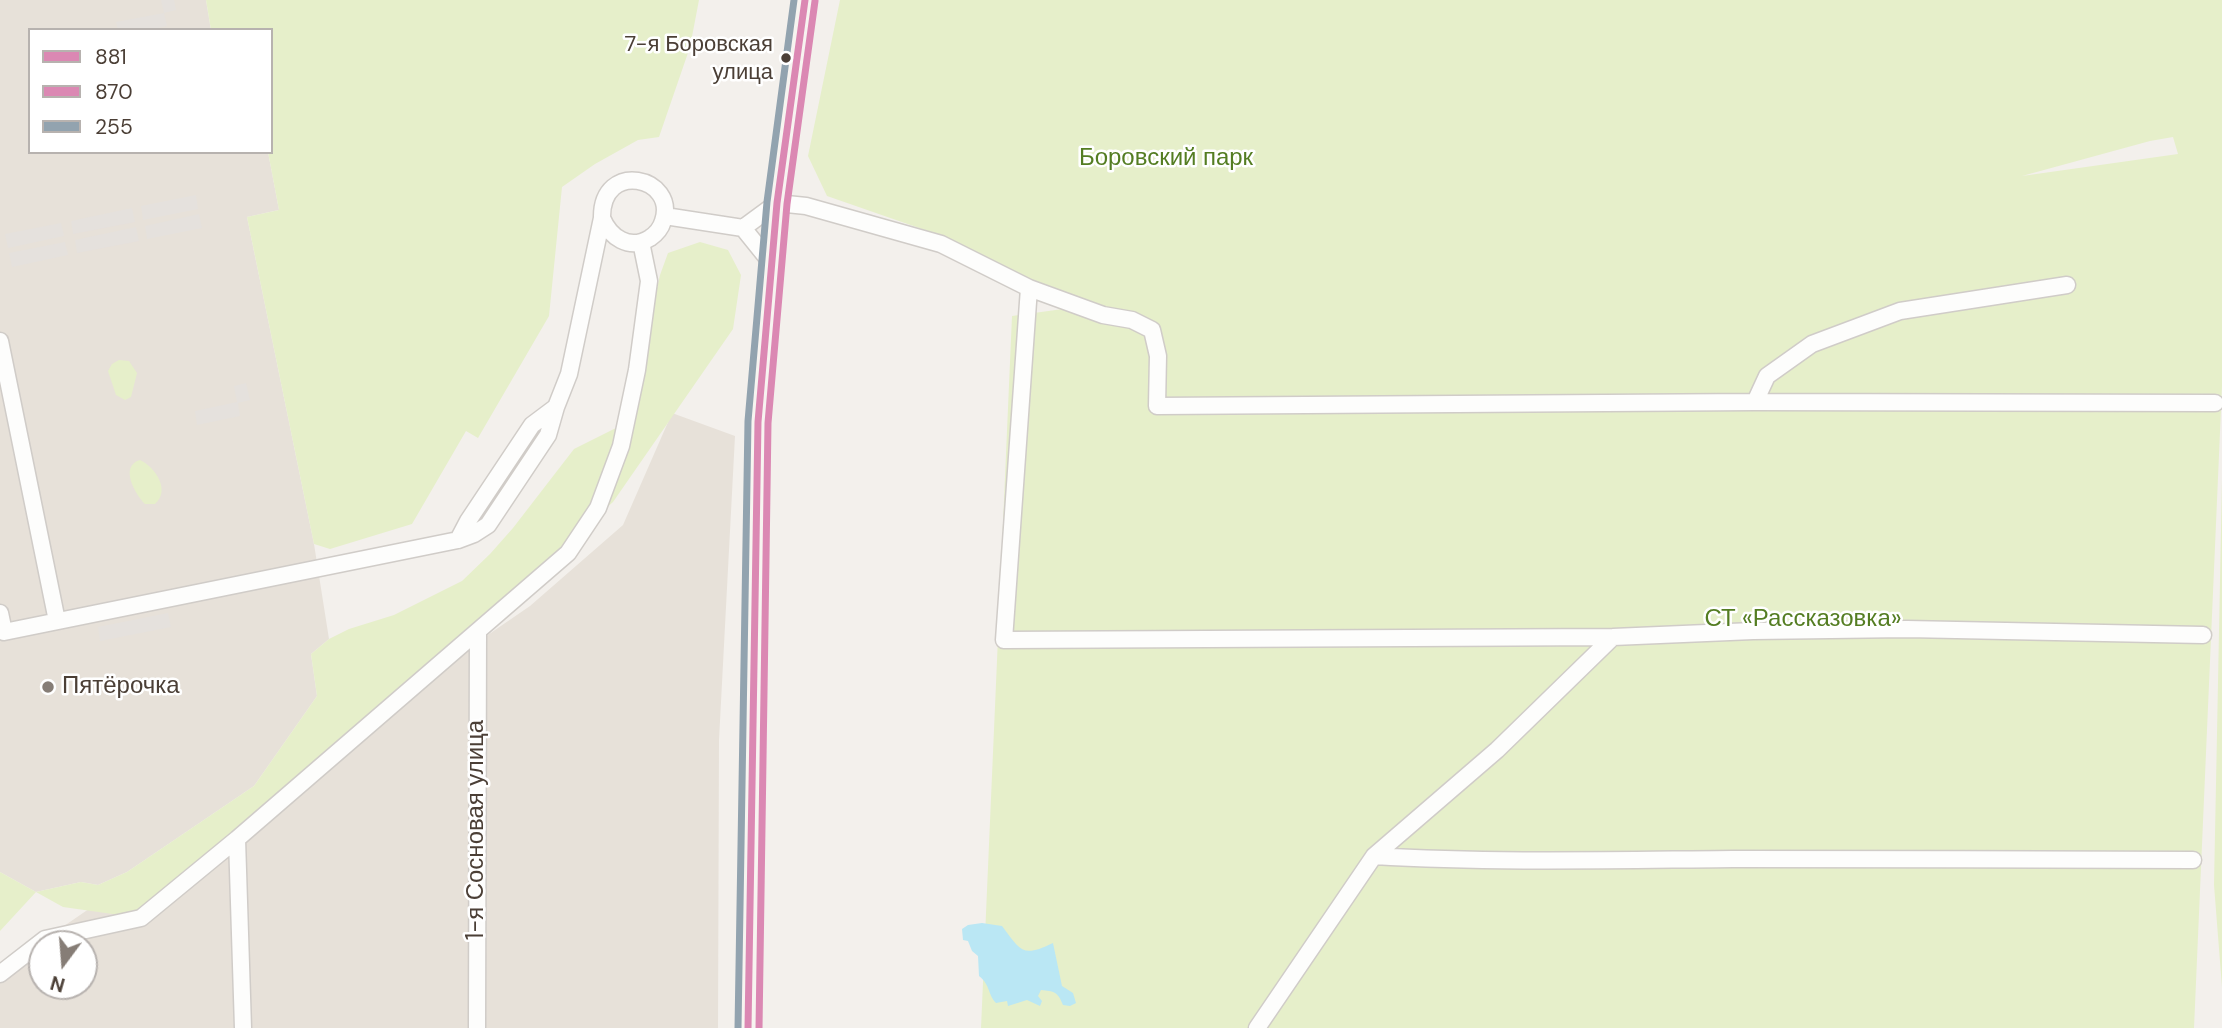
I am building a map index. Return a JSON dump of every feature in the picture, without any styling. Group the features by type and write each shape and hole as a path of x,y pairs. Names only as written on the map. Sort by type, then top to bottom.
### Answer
{"main road":[{"path":"748,1028 758,422 777,203 805,0"}],"street":[{"path":"0,613 4,632 458,540 488,525 548,435 573,357 606,194 625,180 638,180 659,192 664,204 665,216 660,228 652,237 641,242 628,243 616,238 607,230 602,218"},
{"path":"743,228 777,203 806,206 941,244 1029,288 1103,315 1132,320 1152,330 1158,356 1157,406 1755,402 2215,403"},
{"path":"665,216 743,228 772,264"},
{"path":"0,974 45,939 141,918 237,839 568,553 598,508 621,446 649,281 641,242"},
{"path":"1755,402 1767,376 1812,344 1900,311 2067,285"},
{"path":"1029,288 1004,640 1613,637 1753,631 1907,629 2203,635"},
{"path":"0,341 57,621"},
{"name":"1-я Сосновая улица","path":"477,1028 478,631"},
{"path":"1257,1028 1374,856 1497,750 1613,637"},
{"path":"237,839 243,1028"},
{"path":"1374,856 1547,861 2193,860"}],"shaded area":[{"path":"0,0 206,0 211,28 28,28 28,154 268,154 279,210 247,217 314,544 329,639 311,654 317,696 254,786 127,872 98,885 81,882 36,892 0,872"},
{"path":"161,0 174,0 176,10 164,13"},
{"path":"164,13 167,26 118,28 116,22"},
{"path":"196,195 198,209 143,220 141,206"},
{"path":"132,208 135,222 73,234 71,221"},
{"path":"199,214 202,228 147,239 145,226"},
{"path":"61,223 64,236 8,248 5,234"},
{"path":"136,227 139,241 77,253 75,240"},
{"path":"65,242 68,255 12,267 9,253"},
{"path":"246,383 250,400 238,403 240,416 197,425 195,411 237,402 234,386"},
{"path":"672,413 735,436 719,740 718,1028 0,1028 0,970 28,951 28,1000 98,1000 98,930 58,930 530,606 623,525"},
{"path":"168,613 171,627 100,641 98,627"}],"green space":[{"path":"206,0 699,0 690,47 659,137 638,140 595,164 562,187 549,316 478,438 466,431 412,524 330,549 314,544 247,217 279,210 268,154 273,154 273,28 211,28"},
{"name":"СТ «Рассказовка»","path":"840,0 2222,0 2222,386 2194,1028 981,1028 1012,316 1092,305 1059,295 945,237 827,196 808,156","holes":["2173,137 2178,154 2022,176"]},
{"path":"700,242 728,250 741,275 733,329 613,502 255,825 141,918 63,907 36,892 81,882 98,885 127,872 254,786 317,696 311,654 329,639 349,629 394,615 462,581 513,528 574,449 626,423 660,275 668,253"},
{"path":"119,360 129,361 137,373 131,397 125,400 116,395 108,371 112,364"},
{"path":"140,460 156,473 159,479 162,492 155,504 145,504 131,480 131,468"},
{"path":"2222,479 2222,987 2214,885"},
{"path":"0,872 36,892 0,931"}],"water":[{"path":"982,923 1002,926 1023,950 1035,950 1053,943 1062,986 1073,993 1076,1003 1063,1005 1055,993 1041,990 1038,996 1042,1001 1040,1006 1027,1000 1008,1006 1007,1001 996,1003 979,976 978,956 972,951 968,941 963,940 962,929 968,925"}],"transit line":[{"name":"255","path":"738,1028 748,421 767,202 794,0"},
{"name":"881","path":"748,1028 758,422 777,203 805,0"},
{"name":"870","path":"759,1028 768,423 787,204 815,1"}],"place":[{"name":"7-я Боровская улица","path":"786,58"},
{"name":"Пятёрочка","path":"48,687"}],"park label":[{"name":"Боровский парк","path":"1166,159"}]}
